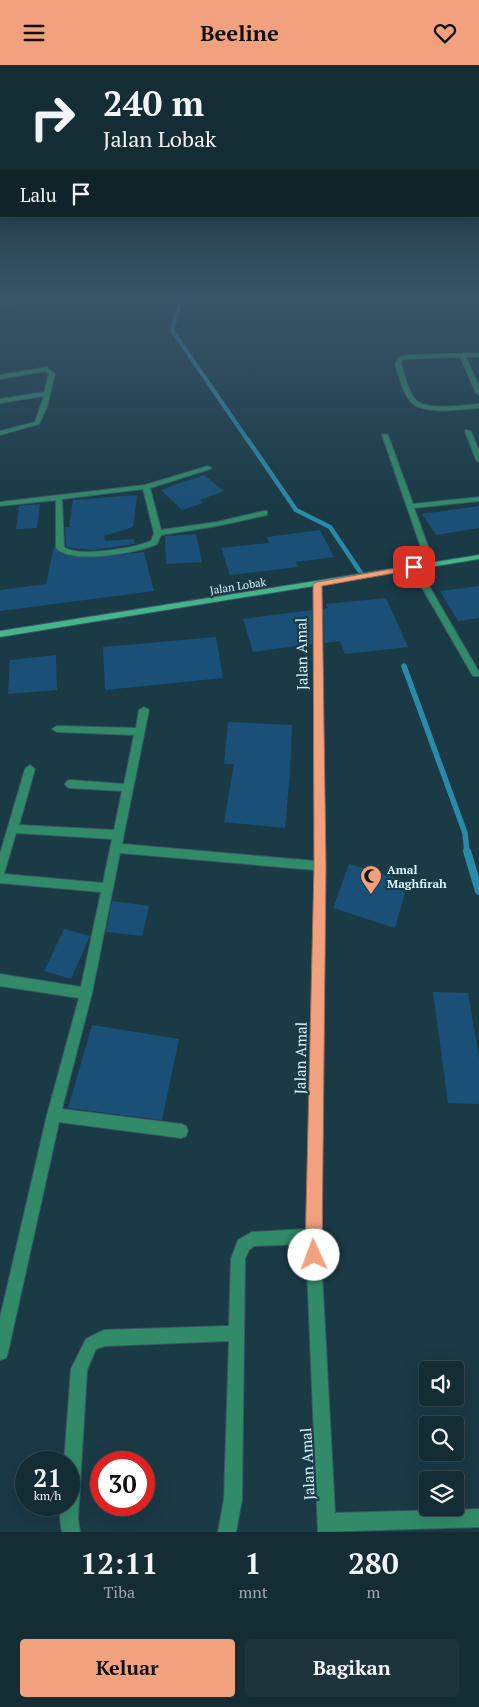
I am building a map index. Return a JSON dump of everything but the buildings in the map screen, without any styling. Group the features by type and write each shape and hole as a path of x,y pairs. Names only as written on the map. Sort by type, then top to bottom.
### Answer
{"main road":[{"name":"Jalan Lobak","path":"0,634 479,557"}],"street":[{"path":"0,377 44,369"},
{"path":"0,433 37,423 42,413 52,374 47,369"},
{"path":"400,369 412,399 419,406 434,408 479,406"},
{"path":"468,369 479,393"},
{"path":"0,401 46,394"},
{"path":"468,431 479,460"},
{"path":"385,435 432,565"},
{"path":"0,505 146,487 208,468"},
{"path":"59,498 60,548 68,553 75,554 149,546 158,533 146,487"},
{"path":"410,506 479,499"},
{"path":"158,533 264,513"},
{"path":"414,567 476,674"},
{"name":"Jalan Amal","path":"317,584 320,866 313,1236 327,1527"},
{"path":"0,1352 54,1115 86,993 144,710"},
{"path":"57,729 140,732"},
{"path":"0,872 30,769"},
{"path":"70,784 129,788"},
{"path":"13,829 119,835"},
{"path":"116,848 320,866"},
{"path":"0,879 108,888"},
{"path":"0,981 86,993"},
{"path":"54,1115 181,1131"},
{"path":"227,1532 233,1499 238,1259 244,1245 252,1239 313,1236"},
{"path":"71,1532 69,1519 79,1369 91,1344 104,1338 235,1333"},
{"path":"327,1527 479,1518"}],"waterway":[{"path":"199,369 249,442"},
{"path":"248,440 296,510 330,527 361,573"},
{"path":"404,666 465,833 467,853"},
{"path":"467,851 479,891"}],"place":[{"name":"Amal Maghfirah","path":"371,895"}],"route":[{"path":"314,1255 320,866 317,584 414,567"}]}
